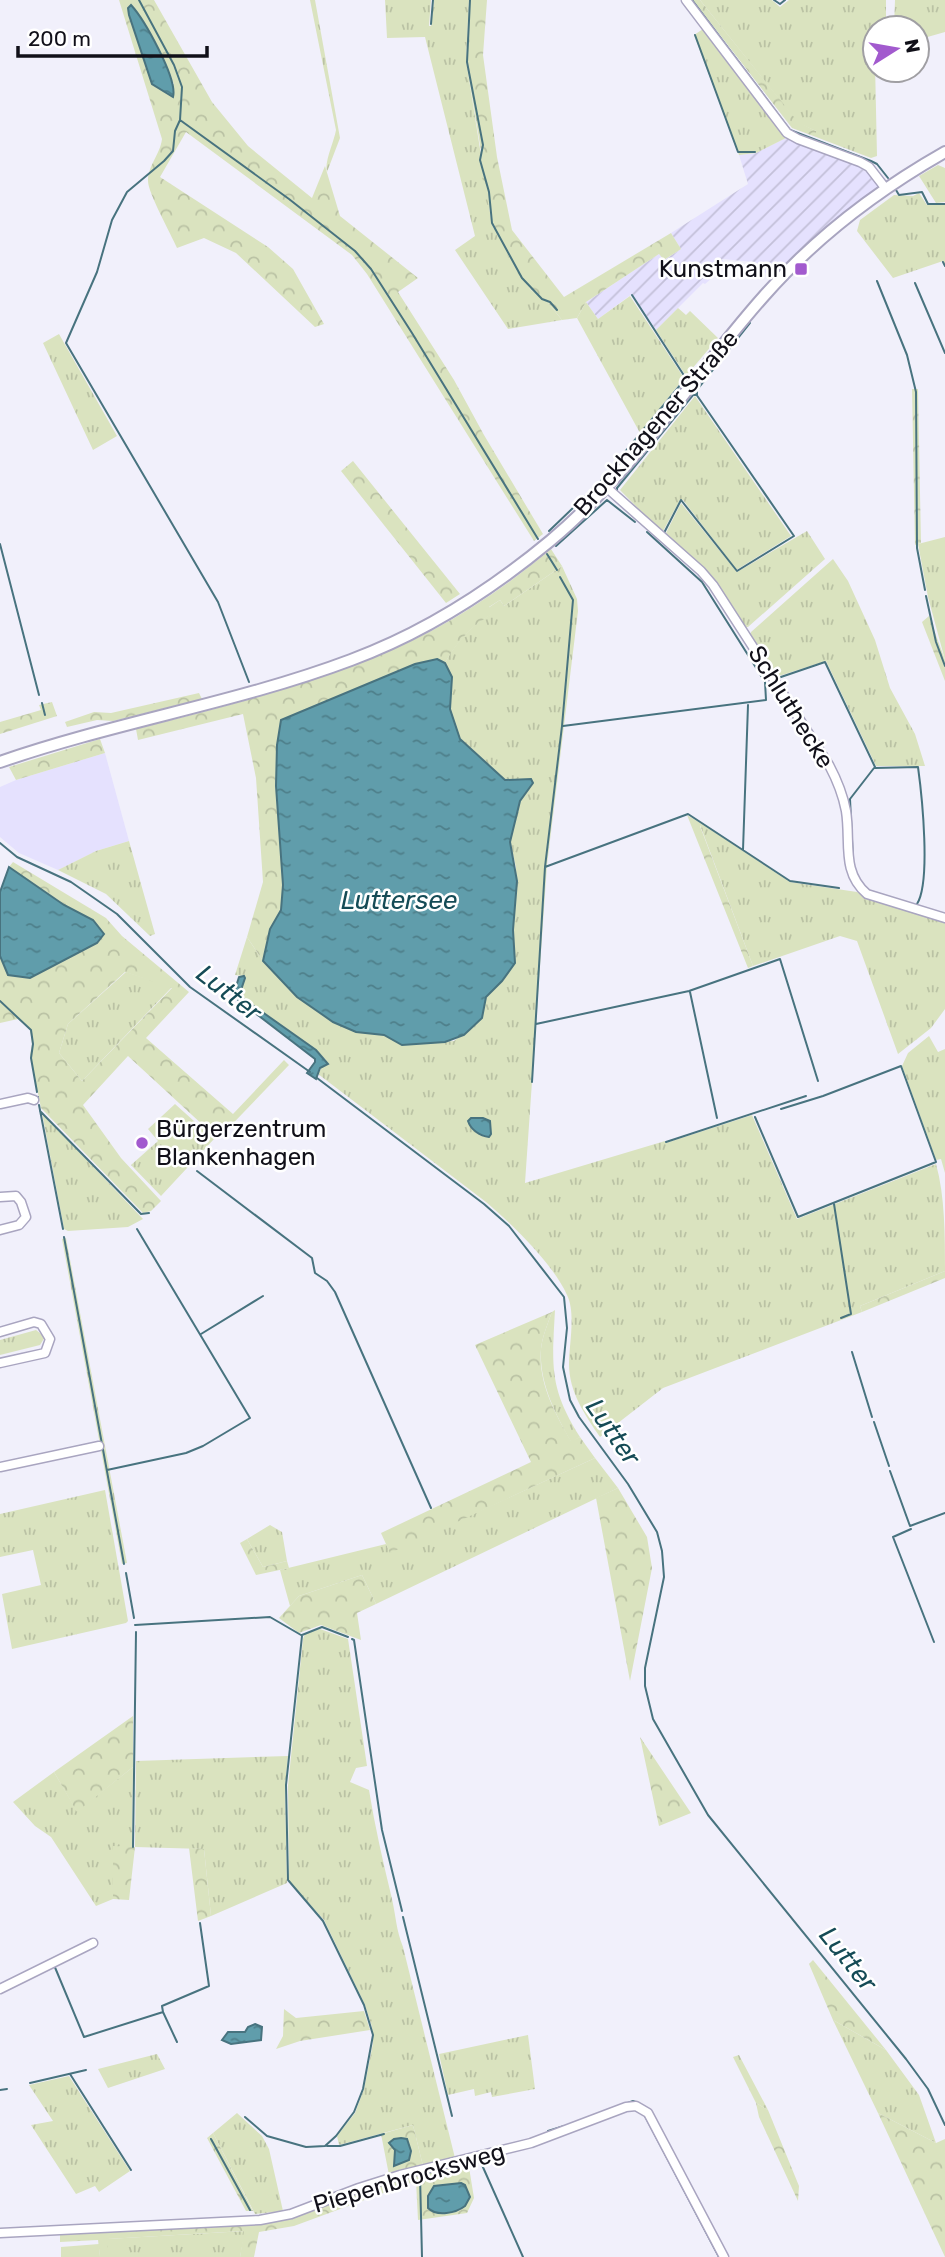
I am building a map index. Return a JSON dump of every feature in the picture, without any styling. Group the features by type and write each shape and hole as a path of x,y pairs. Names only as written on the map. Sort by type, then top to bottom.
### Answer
{"main road":[{"name":"Brockhagener Straße","path":"0,762 67,740 301,678 354,659 429,624 493,585 566,527 606,487 646,442 764,296 827,234 886,189 945,152"}],"street":[{"path":"686,0 787,133 860,162 874,172 886,189"},
{"name":"Schluthecke","path":"606,487 701,571 713,585 829,765 843,796 850,867 857,885 867,894 945,918"},
{"path":"0,1104 28,1098 34,1100"},
{"path":"0,1197 16,1196 22,1202 26,1217 19,1226 0,1230"},
{"path":"0,1332 34,1322 41,1324 50,1339 45,1353 0,1363"},
{"path":"0,1467 99,1446"},
{"path":"0,1989 93,1943"},
{"name":"Piepenbrocksweg","path":"0,2233 260,2220 280,2216 400,2175 531,2143 626,2107 636,2106 648,2113 724,2257"}],"shaded area":[{"path":"786,138 858,166 875,179 878,186 841,214 772,279 754,262 722,259 726,266 703,283 656,330 632,294 598,319 586,302 659,254 664,260 681,249 671,233 748,184 739,155 756,153"},
{"path":"105,753 129,841 96,851 58,870 19,853 0,837 0,787"}],"green space":[{"path":"119,0 154,0 212,102 248,146 312,198 325,166 340,216 418,278 398,292 454,380 543,534 534,541 367,274 352,255 186,132 160,177 268,247 293,269 324,324 315,327 236,253 204,238 177,248 148,181 162,139","holes":["129,15 174,84 152,84"]},
{"path":"310,0 315,0 340,138 327,172 328,157 336,130"},
{"path":"385,0 431,0 431,26 434,0 469,0 466,60 492,225 517,271 531,290 549,304 562,320 508,329 455,250 475,236 425,37 387,38"},
{"path":"469,0 487,0 483,55 497,157 512,230 564,297 671,233 681,249 664,260 659,254 586,302 577,318 562,320 549,304 541,300 521,279 495,232 478,160 481,151 466,60"},
{"path":"693,0 700,0 798,122 816,131 816,137 792,128"},
{"path":"700,0 772,0 780,7 789,0 886,0 886,14 861,14 861,84 875,84 877,156 871,158 816,137 816,131 798,123"},
{"path":"895,0 945,0 945,32 931,36 931,14 894,14"},
{"path":"703,29 786,138 756,153 739,155 694,35"},
{"path":"938,165 945,168 945,202 936,203 919,176"},
{"path":"919,193 927,205 945,205 945,264 943,261 893,278 857,231 860,220 894,195 913,196"},
{"path":"630,296 684,378 640,433 577,318 586,302 598,319"},
{"path":"678,308 686,315 690,311 718,338 686,376 656,330"},
{"path":"59,334 117,436 93,450 43,343"},
{"path":"912,389 918,389 921,543 915,545"},
{"path":"695,396 791,536 738,569 683,500 680,500 662,533 620,490"},
{"path":"353,461 460,594 446,603 341,471"},
{"path":"681,503 737,572 807,531 825,559 748,627 743,627 715,585 665,535"},
{"path":"945,537 945,660 928,597 918,544"},
{"path":"551,549 562,566 504,606 500,600 489,607 492,614 465,635 445,663 437,659 282,720 277,745 276,786 283,885 281,910 270,929 263,961 247,937 263,882 256,778 243,714 138,740 136,729 288,688 398,647 433,630 479,602"},
{"path":"833,559 848,581 875,640 890,688 915,734 925,766 876,766 826,661 776,677 750,636 751,632"},
{"path":"562,566 577,599 578,611 547,865 525,1183 665,1141 666,1143 752,1115 797,1219 936,1164 945,1230 945,1271 860,1306 862,1312 663,1388 600,1437 584,1412 572,1384 569,1364 572,1320 570,1302 561,1283 542,1258 486,1202 318,1074 326,1060 241,997 242,976 235,975 247,937 263,961 297,997 333,1022 356,1032 384,1035 402,1045 454,1041 482,1018 486,997 502,981 512,943 516,867 510,842 520,801 530,779 505,780 460,739 450,709 452,677 445,663 465,635 491,614 488,608 500,600 504,606"},
{"path":"929,616 945,660 945,681 922,622"},
{"path":"199,693 202,699 113,721 97,720 67,727 65,722 94,712 111,713"},
{"path":"52,702 57,716 0,734 0,722 41,710 39,705"},
{"path":"100,739 105,753 16,780 9,767"},
{"path":"687,815 702,824 700,826 753,966 748,968"},
{"path":"700,825 790,882 857,892 866,898 945,922 945,1009 931,1028 898,1054 857,941 840,936 753,966"},
{"path":"129,841 155,934 150,936 106,894 58,870 96,851"},
{"path":"13,862 106,918 122,936 189,992 146,1038 233,1114 284,1060 289,1065 218,1139 128,1056 83,1105 121,1158 161,1201 151,1211 143,1213 41,1108 30,1055 30,1030 18,1019 0,1023 0,956 8,975 93,920 64,905 9,867","holes":["125,972 172,988 82,1081 59,1053 68,1024"]},
{"path":"126,972 172,987 82,1081 59,1053 68,1024"},
{"path":"929,1036 938,1052 945,1049 945,1173 941,1159 936,1160 902,1066 908,1053"},
{"path":"175,1104 214,1139 161,1196 131,1165 158,1141 148,1129"},
{"path":"42,1113 143,1219 128,1227 68,1231 64,1229"},
{"path":"66,1238 127,1563 122,1564 62,1239"},
{"path":"945,1271 945,1278 862,1312 860,1306"},
{"path":"555,1310 555,1376 563,1404 580,1437 571,1442 549,1397 541,1362 544,1335"},
{"path":"552,1312 541,1349 545,1386 571,1441 580,1437 595,1458 390,1553 381,1533 531,1462 475,1345"},
{"path":"36,1330 45,1337 40,1345 0,1355 0,1340"},
{"path":"595,1458 618,1488 376,1604 362,1575 299,1596 290,1606 280,1570 386,1544 390,1552"},
{"path":"618,1488 647,1537 652,1568 630,1681 596,1498"},
{"path":"105,1490 128,1621 12,1649 2,1594 41,1585 33,1550 0,1557 0,1514"},
{"path":"270,1525 282,1532 287,1561 263,1567 247,1539"},
{"path":"247,1539 263,1567 287,1561 289,1568 256,1575 240,1543"},
{"path":"362,1575 376,1604 357,1613 361,1640 321,1625 299,1633 279,1618 299,1596"},
{"path":"320,1629 348,1639 367,1766 356,1768 350,1782 369,1790 397,1929 455,2158 423,2166 413,2125 339,2145 337,2136 355,2113 364,2089 373,2043 372,2027 365,2005 324,1920 289,1881 288,1786 303,1639 305,1634"},
{"path":"133,1716 133,1767 77,1812 54,1772"},
{"path":"640,1737 691,1813 659,1826"},
{"path":"288,1756 285,1787 287,1883 211,1916 204,1849 135,1847 136,1761"},
{"path":"133,1767 132,1847 113,1847 113,1899 96,1906 51,1837 35,1826 13,1802 54,1772 77,1811"},
{"path":"113,1846 135,1847 129,1900 113,1899"},
{"path":"189,1848 204,1849 211,1916 198,1921"},
{"path":"813,1960 886,2050 833,2020 809,1964"},
{"path":"284,2009 296,2018 364,2011 370,2030 300,2041 276,2049 283,2036"},
{"path":"833,2020 886,2050 919,2095 936,2143 878,2113"},
{"path":"528,2035 535,2089 492,2097 491,2092 475,2096 474,2089 448,2095 439,2054"},
{"path":"157,2054 165,2069 108,2088 98,2069"},
{"path":"739,2055 768,2110 756,2103 733,2057"},
{"path":"69,2076 130,2171 99,2192 95,2186 76,2194 31,2125 53,2121 29,2085"},
{"path":"756,2103 768,2110 799,2186 798,2201 759,2117"},
{"path":"237,2113 262,2136 269,2149 283,2211 255,2214 213,2133"},
{"path":"878,2113 936,2143 945,2139 945,2257"},
{"path":"413,2125 423,2166 389,2175 381,2134"},
{"path":"213,2133 253,2211 246,2211 207,2138"},
{"path":"468,2161 474,2198 467,2213 418,2220 416,2181 294,2226 259,2232 254,2257 240,2257 244,2231 108,2239 108,2257 100,2257 98,2240 60,2242 60,2233 260,2223 291,2218 359,2190","holes":["450,2185 465,2185 461,2210 441,2214"]},
{"path":"245,2231 240,2257 108,2257 107,2239"},
{"path":"99,2244 100,2257 61,2257 61,2247"}],"water":[{"path":"131,5 144,23 165,64 173,88 173,97 152,84 129,15 128,8"},
{"name":"Luttersee","path":"437,659 445,663 452,677 450,709 460,739 505,780 531,779 533,783 520,801 510,842 517,881 513,930 515,963 486,997 482,1018 464,1035 445,1042 402,1045 384,1035 356,1032 333,1022 297,997 263,961 270,929 281,910 283,885 276,786 277,745 281,720 415,664"},
{"path":"9,867 64,905 93,920 104,934 97,943 30,978 8,975 0,956 0,892"},
{"path":"244,976 241,997 316,1050 328,1064 320,1068 316,1079 307,1073 315,1059 233,996 239,977"},
{"path":"471,1118 490,1121 489,1137 474,1130 468,1121"},
{"path":"255,2024 262,2027 261,2040 231,2044 222,2040 228,2032 245,2032"},
{"path":"401,2138 407,2139 411,2151 409,2160 394,2166 395,2150 389,2143"},
{"path":"461,2183 465,2185 470,2197 465,2206 446,2213 428,2208 428,2196 434,2186"}],"waterway":[{"path":"139,0 174,65 182,87 180,120 175,131 173,151 127,192 112,220 97,272 66,343 218,602 249,682"},
{"path":"431,24 433,0"},
{"path":"470,0 467,62 483,145 480,160 489,192 492,223 522,278 557,310"},
{"path":"692,0 790,130 871,161 877,164 888,178"},
{"path":"774,0 780,4 785,0"},
{"path":"695,35 738,152 755,152"},
{"path":"180,120 289,199 355,251 371,269 538,539"},
{"path":"896,190 899,195 922,192 928,204 945,204"},
{"path":"943,262 945,266"},
{"path":"877,281 907,355 916,392 917,548 925,590"},
{"path":"915,283 945,353"},
{"path":"632,295 685,377"},
{"path":"617,491 693,395 697,395 697,390 750,323"},
{"path":"549,531 601,481 686,378"},
{"path":"664,533 681,500 737,571 794,536 696,394"},
{"path":"556,546 607,500 635,522"},
{"path":"563,726 766,700 765,682 702,582 647,532"},
{"path":"0,544 39,695"},
{"path":"547,554 557,570"},
{"path":"532,1082 545,867 562,726 573,600 560,577"},
{"path":"926,596 936,642 945,666"},
{"path":"778,678 825,662 875,767"},
{"path":"42,703 45,715"},
{"path":"743,850 748,705"},
{"path":"875,768 918,767 925,859 924,877 917,904"},
{"path":"853,860 850,799 874,768"},
{"path":"545,867 688,814 790,881 839,888"},
{"name":"Lutter","path":"0,843 17,857 71,882 117,914 190,987 310,1072"},
{"path":"536,1024 689,991 780,959 818,1081"},
{"path":"690,992 717,1118"},
{"path":"0,1001 31,1030 31,1058 37,1092"},
{"path":"755,1117 798,1217 936,1162 901,1066 781,1109"},
{"name":"Lutter","path":"317,1078 484,1204 509,1226 564,1297 567,1328 563,1367 570,1400 579,1417 628,1484 657,1532 662,1551 664,1577 645,1668 645,1686 653,1719 708,1815 906,2059 928,2089 945,2125"},
{"path":"666,1142 806,1096"},
{"path":"39,1105 63,1229"},
{"path":"40,1111 141,1214 149,1213"},
{"path":"197,1171 312,1258 315,1273 327,1281 335,1292 431,1508"},
{"path":"834,1204 851,1314 841,1318"},
{"path":"107,1470 186,1453 250,1418 137,1229"},
{"path":"64,1237 124,1564"},
{"path":"201,1334 263,1296"},
{"path":"852,1352 872,1417"},
{"path":"874,1422 889,1466"},
{"path":"890,1471 910,1526 945,1513"},
{"path":"911,1529 893,1537 934,1642"},
{"path":"126,1573 134,1618"},
{"path":"135,1625 270,1617 301,1635"},
{"path":"302,1635 322,1627 348,1637"},
{"path":"133,1847 136,1632"},
{"path":"245,2117 267,2136 306,2147 325,2146 354,2112 363,2089 373,2035 364,2005 323,1921 288,1880 286,1785 302,1636"},
{"path":"352,1639 382,1830 402,1911"},
{"path":"403,1917 452,2116"},
{"path":"163,2012 162,2006 209,1986 200,1923"},
{"path":"54,1965 84,2037 163,2012 177,2042"},
{"path":"30,2083 86,2070"},
{"path":"70,2074 131,2170"},
{"path":"0,2090 7,2089"},
{"path":"625,2104 633,2101 638,2103"},
{"path":"644,2114 719,2257"},
{"path":"548,2131 564,2126"},
{"path":"327,2146 340,2146 384,2134"},
{"path":"211,2139 250,2210"},
{"path":"477,2161 482,2165 523,2257"},
{"path":"422,2257 420,2175 462,2164"}],"place":[{"name":"Kunstmann","path":"801,269"},
{"name":"Bürgerzentrum Blankenhagen","path":"142,1143"}]}
